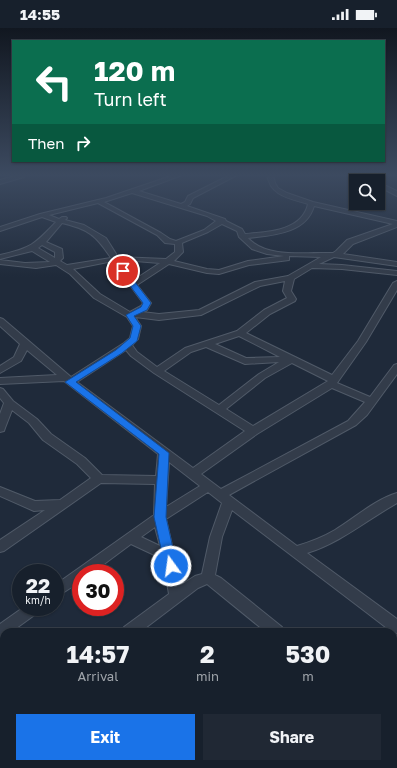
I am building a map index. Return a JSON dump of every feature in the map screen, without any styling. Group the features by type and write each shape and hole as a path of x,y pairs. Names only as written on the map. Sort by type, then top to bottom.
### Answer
{"street":[{"path":"0,229 42,215 69,209"},
{"path":"0,257 31,247 41,242 60,221 77,209"},
{"path":"112,209 159,234 168,241 178,243 181,240 206,231 223,220"},
{"path":"189,209 223,220 240,230 241,236 244,240 263,250 298,256"},
{"path":"241,236 255,236 298,224 306,218 310,209"},
{"path":"334,209 397,224"},
{"path":"42,215 82,226 105,242 147,303 144,308 132,314"},
{"path":"31,247 78,276 97,296 132,314 159,317 199,312 258,284 290,278 310,266 340,252 346,245 359,238 397,224"},
{"path":"0,262 30,266 48,265 56,262 60,257 59,251 41,242"},
{"path":"133,284 178,254 180,248 178,243"},
{"path":"66,268 116,259 166,261 207,271 219,272 255,262 298,256 333,255 397,264"},
{"path":"310,266 337,266 397,273"},
{"path":"157,371 188,350 240,333 267,312 289,302 292,299 291,294 287,290 290,278"},
{"path":"193,474 252,431 332,382 362,342 397,282"},
{"path":"0,381 68,380 119,351 134,339 137,326 132,314"},
{"path":"0,321 68,380 295,552 397,627"},
{"path":"240,333 292,358 332,382 371,401"},
{"path":"0,370 18,359 25,344"},
{"path":"207,344 247,361 267,358 292,358"},
{"path":"127,345 134,354 157,371 220,409 252,431"},
{"path":"119,351 134,354"},
{"path":"220,409 262,376 292,358"},
{"path":"208,578 224,498 358,419 397,367"},
{"path":"0,391 9,403 33,421 52,441 81,461 99,479"},
{"path":"0,428 9,403"},
{"path":"164,453 160,517 174,577 176,597"},
{"path":"0,547 99,479 162,480"},
{"path":"94,564 160,517 208,486"},
{"path":"0,491 34,506 64,503"},
{"path":"295,552 317,545 339,534 372,511 397,498"},
{"path":"130,538 168,556"},
{"path":"134,628 200,580 208,578 216,582 272,628"},
{"path":"6,628 22,616"}],"route":[{"path":"123,271 147,303 144,308 130,315 137,326 137,332 134,339 119,351 70,382 164,453 160,517 171,566"}]}
